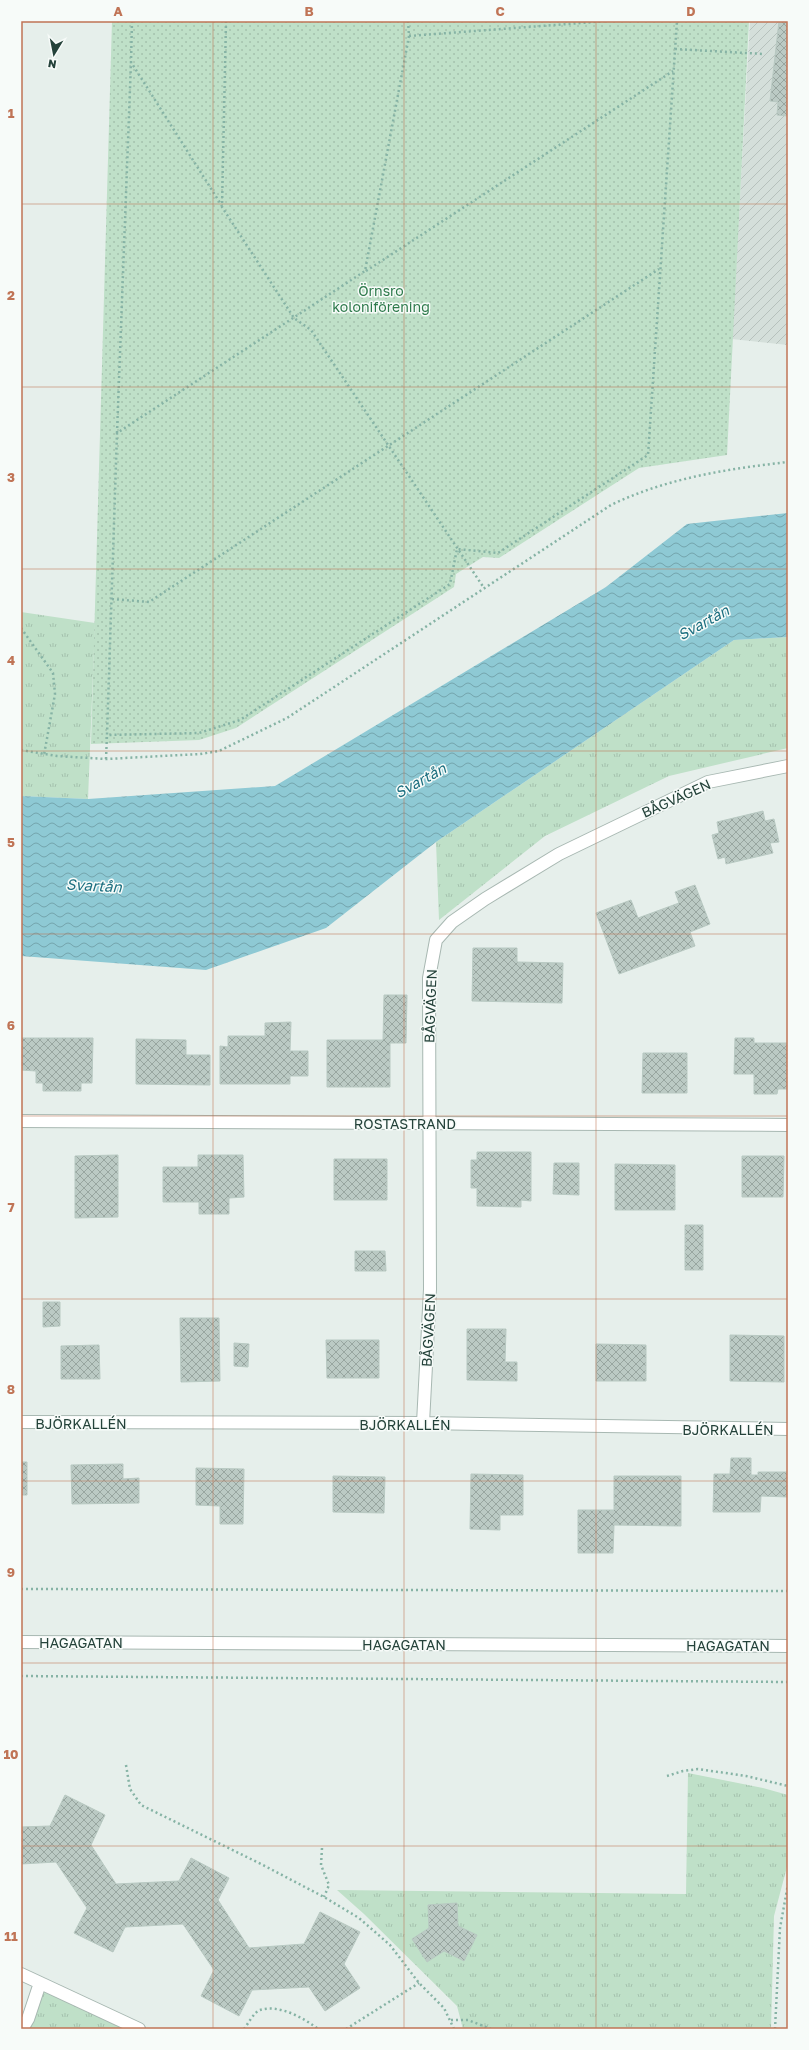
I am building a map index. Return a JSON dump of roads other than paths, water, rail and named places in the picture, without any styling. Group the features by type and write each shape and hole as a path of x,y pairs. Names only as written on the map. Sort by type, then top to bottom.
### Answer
{"street":[{"name":"BÅGVÄGEN","path":"423,1423 430,1289 429,978 436,940 452,922 485,899 559,854 708,782 788,766"},
{"name":"ROSTASTRAND","path":"21,1121 788,1125"},
{"name":"BJÖRKALLÉN","path":"21,1422 423,1423 788,1429"},
{"name":"HAGAGATAN","path":"21,1642 788,1646"},
{"path":"21,1974 140,2029"},
{"path":"22,2029 28,2019 40,1983"}],"water":[{"name":"Svartån","path":"788,513 788,637 734,640 436,842 326,928 206,970 21,956 21,796 88,799 275,786 606,587 687,524"}],"park label":[{"name":"Örnsro koloniförening","path":"381,298"}]}
